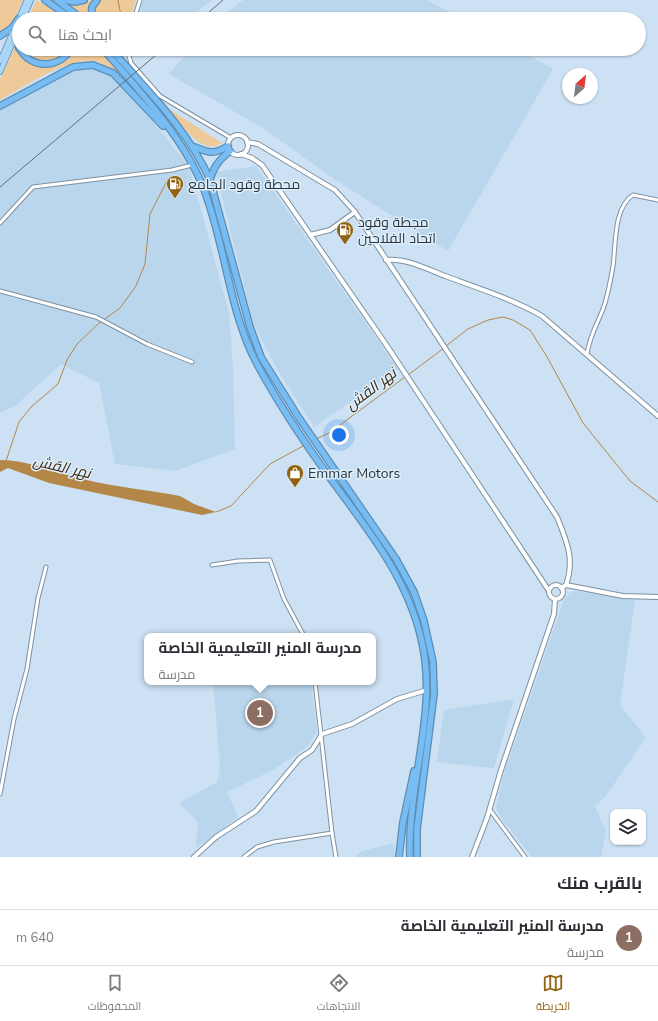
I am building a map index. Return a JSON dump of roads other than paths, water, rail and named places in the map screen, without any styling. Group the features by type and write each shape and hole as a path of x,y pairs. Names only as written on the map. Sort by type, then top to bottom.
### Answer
{"highway":[{"path":"45,0 62,10"},
{"path":"57,0 73,12"},
{"path":"64,0 75,2 84,0"},
{"path":"92,12 92,7 97,0"},
{"path":"0,36 12,28"},
{"path":"26,56 30,60 42,65 58,62 66,56"},
{"path":"109,56 145,96 192,165 203,187 214,220 239,320 256,363 292,422 354,510 398,578 414,612 426,664 427,690 424,732 409,828 410,857"},
{"path":"117,56 192,146 202,161 210,180 252,335 261,357 299,418 396,559 414,592 424,621 433,662 434,694 417,829 417,857"},
{"path":"0,106 73,67 93,65 113,74 171,133"},
{"path":"192,146 211,153 229,149"},
{"path":"210,180 218,161 229,149"},
{"path":"399,857 403,822 424,732"}],"main road":[{"path":"24,11 27,0"},
{"path":"24,11 31,0"},
{"path":"0,61 12,36"},
{"path":"0,72 12,44"}],"street":[{"path":"136,12 140,0"},
{"path":"129,56 131,63 160,96 231,138"},
{"path":"231,138 239,135 247,142 258,144 319,179 335,190 355,212 556,517 566,541 571,560 571,572 566,585 561,588"},
{"path":"231,138 229,149 236,154 241,154 252,158 262,165 402,370 549,591 551,597 555,599"},
{"path":"241,154 246,150 247,142"},
{"path":"0,223 33,187 172,170 192,165"},
{"path":"587,354 591,333 602,312 612,267 615,238 620,216 627,200 633,195 658,200"},
{"path":"310,235 330,230 355,212"},
{"path":"386,260 400,260 521,304 542,316 658,416"},
{"path":"0,291 96,317 147,344 192,362"},
{"path":"212,564 238,561 270,560 284,599 302,633"},
{"path":"0,794 14,719 27,669 38,598 46,567"},
{"path":"549,591 553,586 557,585 561,588 563,592 562,597 555,599"},
{"path":"566,585 623,596 658,597"},
{"path":"472,857 490,810 501,770 554,614 555,599"},
{"path":"315,685 336,857"},
{"path":"194,857 216,837 256,811 300,758 312,750 322,734 352,724 396,699 427,690"},
{"path":"490,810 525,857"},
{"path":"244,857 257,847 274,842 332,833"}],"waterway":[{"path":"118,0 120,12"},
{"path":"6,461 19,422 31,407 58,384 67,360 77,344 98,324 120,308 136,286 145,264 150,214 168,179"},
{"name":"نهر القش","path":"446,346 468,329 488,320 503,317 513,320 530,330 546,355 583,423 630,481 658,502"},
{"name":"نهر القش","path":"408,375 444,348"},
{"name":"نهر القش","path":"316,439 329,433 405,377"},
{"name":"نهر القش","path":"216,512 231,506 270,464 305,445"}],"railway":[{"path":"209,12 223,0"},
{"path":"0,187 155,56"}],"place":[{"name":"محطة وقود الجامع","path":"175,199"},
{"name":"مجطة وقود اتحاد الفلاحين","path":"345,245"},
{"name":"Emmar Motors","path":"295,488"},
{"name":"مدرسة المنير التعليمية الخاصة","path":"260,713"}]}
